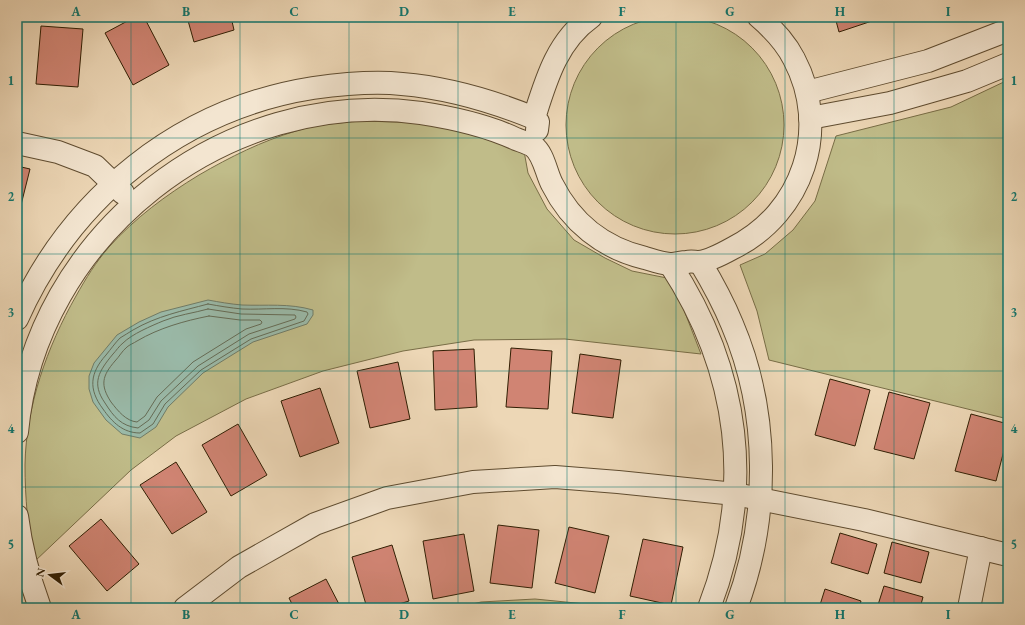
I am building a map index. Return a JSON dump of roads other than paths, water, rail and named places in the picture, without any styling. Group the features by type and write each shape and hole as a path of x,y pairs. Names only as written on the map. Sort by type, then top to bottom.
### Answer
{"street":[{"path":"534,118 551,67 561,49 574,33 591,17"},
{"path":"17,432 23,395 30,366 41,338 61,294 96,243 134,204 159,182 186,164 245,134 277,124 309,116 375,110 408,111 473,123 504,133 534,147 542,160 560,201 574,218 609,246 630,255 670,264 690,261 700,262 744,243 761,232 788,201 806,164 810,144 810,118 807,92 802,74 794,57 783,42 759,17"},
{"path":"807,92 928,61 1008,30"},
{"path":"810,118 890,103 967,81 1008,64"},
{"path":"17,318 39,274 56,249 78,220 114,183 141,161 170,141 200,124 264,99 298,90 332,85 366,83 401,84 435,88 469,95 502,105 534,118 538,122 534,147"},
{"path":"17,143 58,152 95,166 134,204"},
{"path":"700,262 718,293 733,325 744,358 759,428 761,463 757,532 750,564 736,608"},
{"path":"670,264 684,284 711,340 721,370 733,431 735,494 731,526 725,557 716,588 708,608"},
{"path":"17,329 41,338"},
{"path":"185,608 239,567 315,524 387,498 473,482 555,477 735,494 864,520 1008,555"},
{"path":"17,516 25,560 40,608"},
{"path":"969,608 981,548"}],"water":[{"path":"208,300 242,305 295,306 313,310 313,315 307,324 253,342 203,373 168,407 156,427 140,438 122,434 106,420 93,402 89,389 89,376 94,363 117,335 139,322 161,312"}]}
